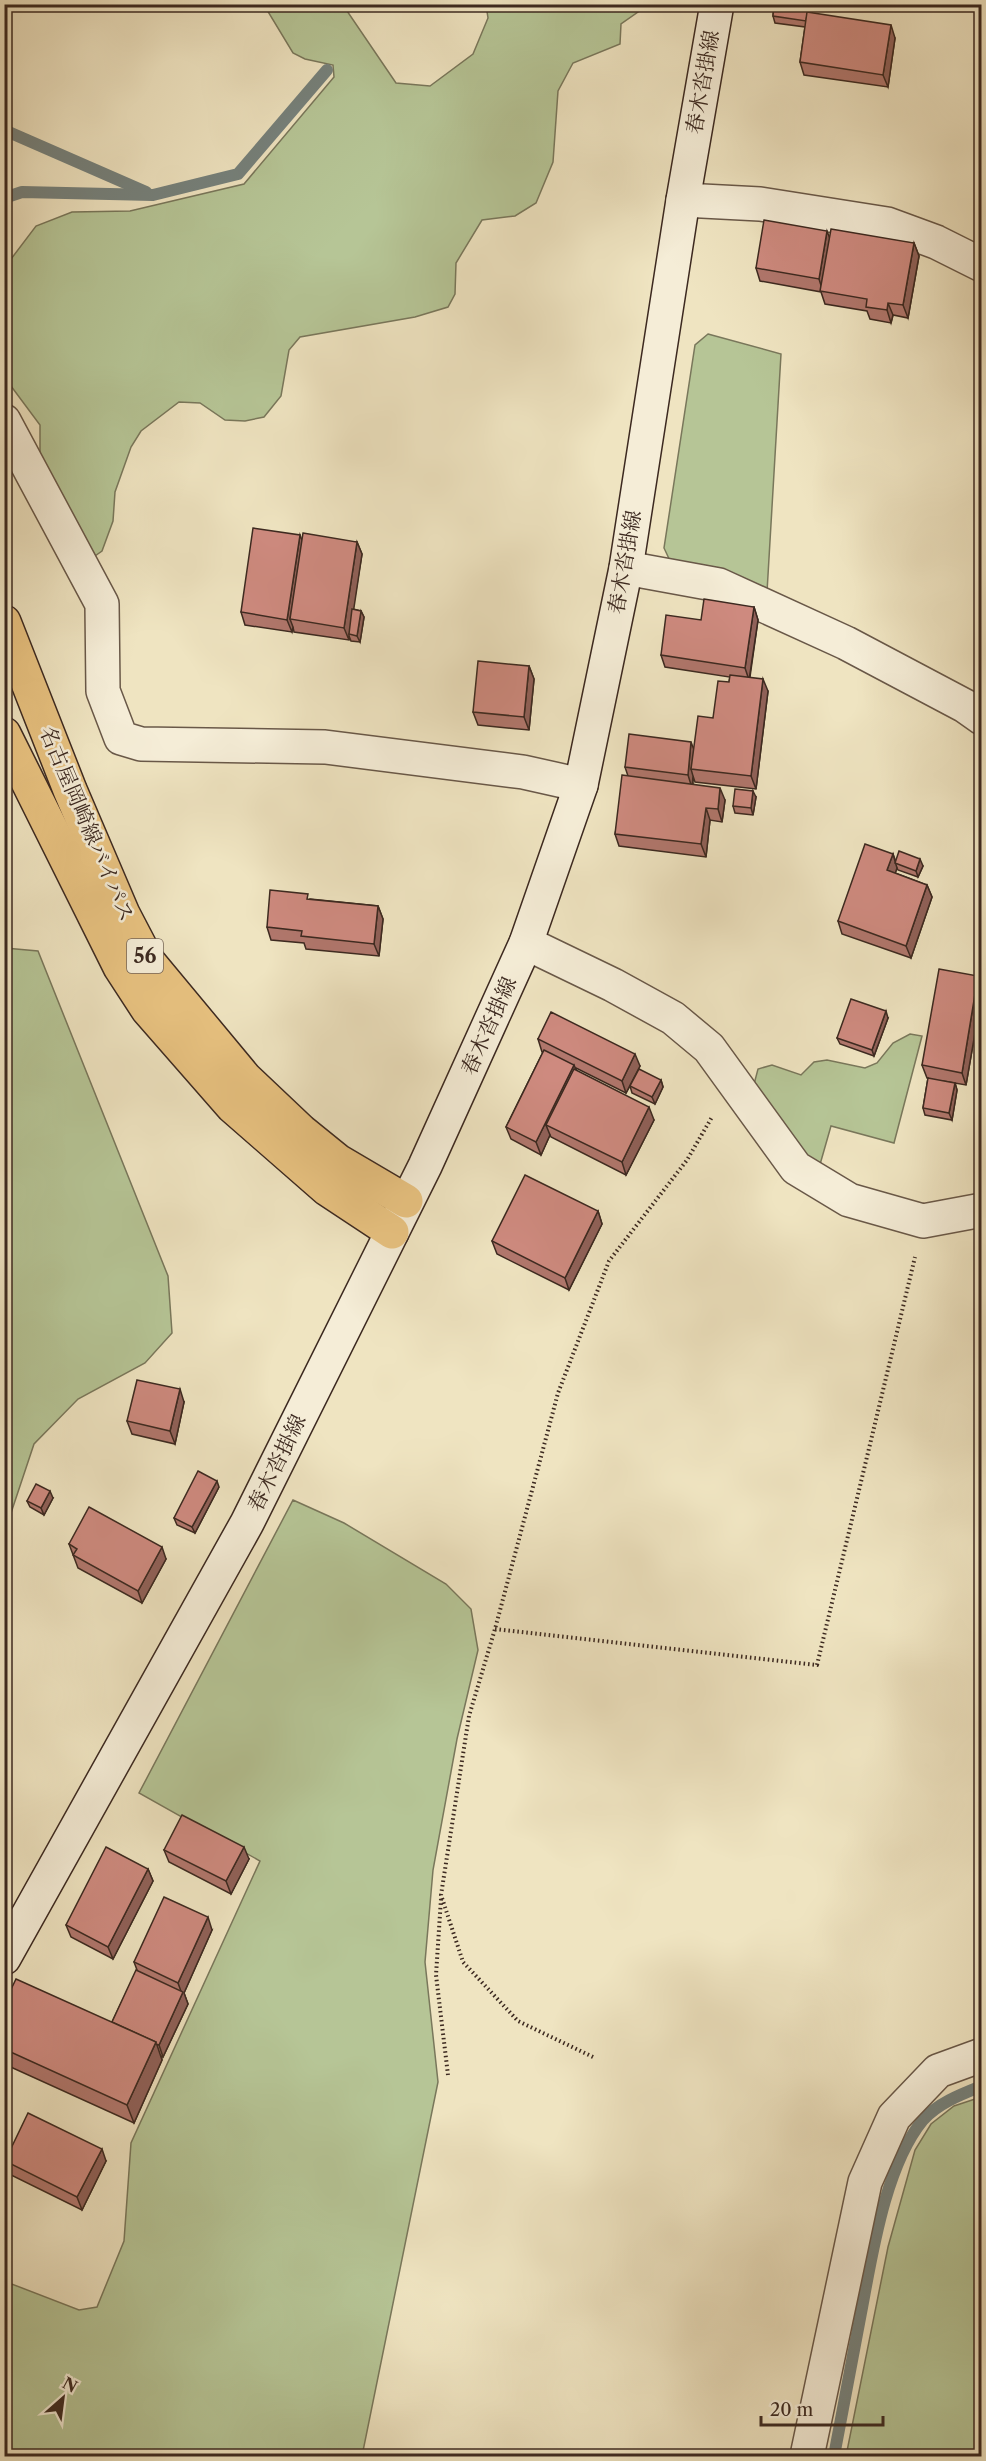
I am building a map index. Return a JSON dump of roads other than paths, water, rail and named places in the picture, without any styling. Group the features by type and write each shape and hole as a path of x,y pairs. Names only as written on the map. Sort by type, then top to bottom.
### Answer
{"main road":[{"name":"名古屋岡崎線バイパス","path":"4,622 70,790 123,914 147,960 245,1078 301,1131 338,1161 406,1202"},
{"name":"名古屋岡崎線バイパス","path":"4,734 120,967 148,1010 232,1106 327,1189 392,1232"}],"street":[{"name":"春木沓掛線","path":"4,1958 247,1523 426,1166 526,943 581,785 626,568 683,200 717,4"},
{"path":"683,200 760,204 887,224 936,242 981,265"},
{"path":"4,421 102,604 104,691 121,738 141,744 325,747 522,772 581,785"},
{"path":"626,568 719,585 846,643 965,706 981,718"},
{"path":"526,943 613,985 673,1018 709,1048 796,1168 849,1200 923,1221 981,1210"},
{"path":"807,2457 862,2193 870,2171 894,2117 938,2071 981,2055"}],"waterway":[{"path":"4,198 22,192 153,195 238,174 327,70"},
{"path":"4,130 146,192"},
{"path":"834,2456 875,2239 899,2161 910,2139 929,2114 951,2100 982,2086"}]}
